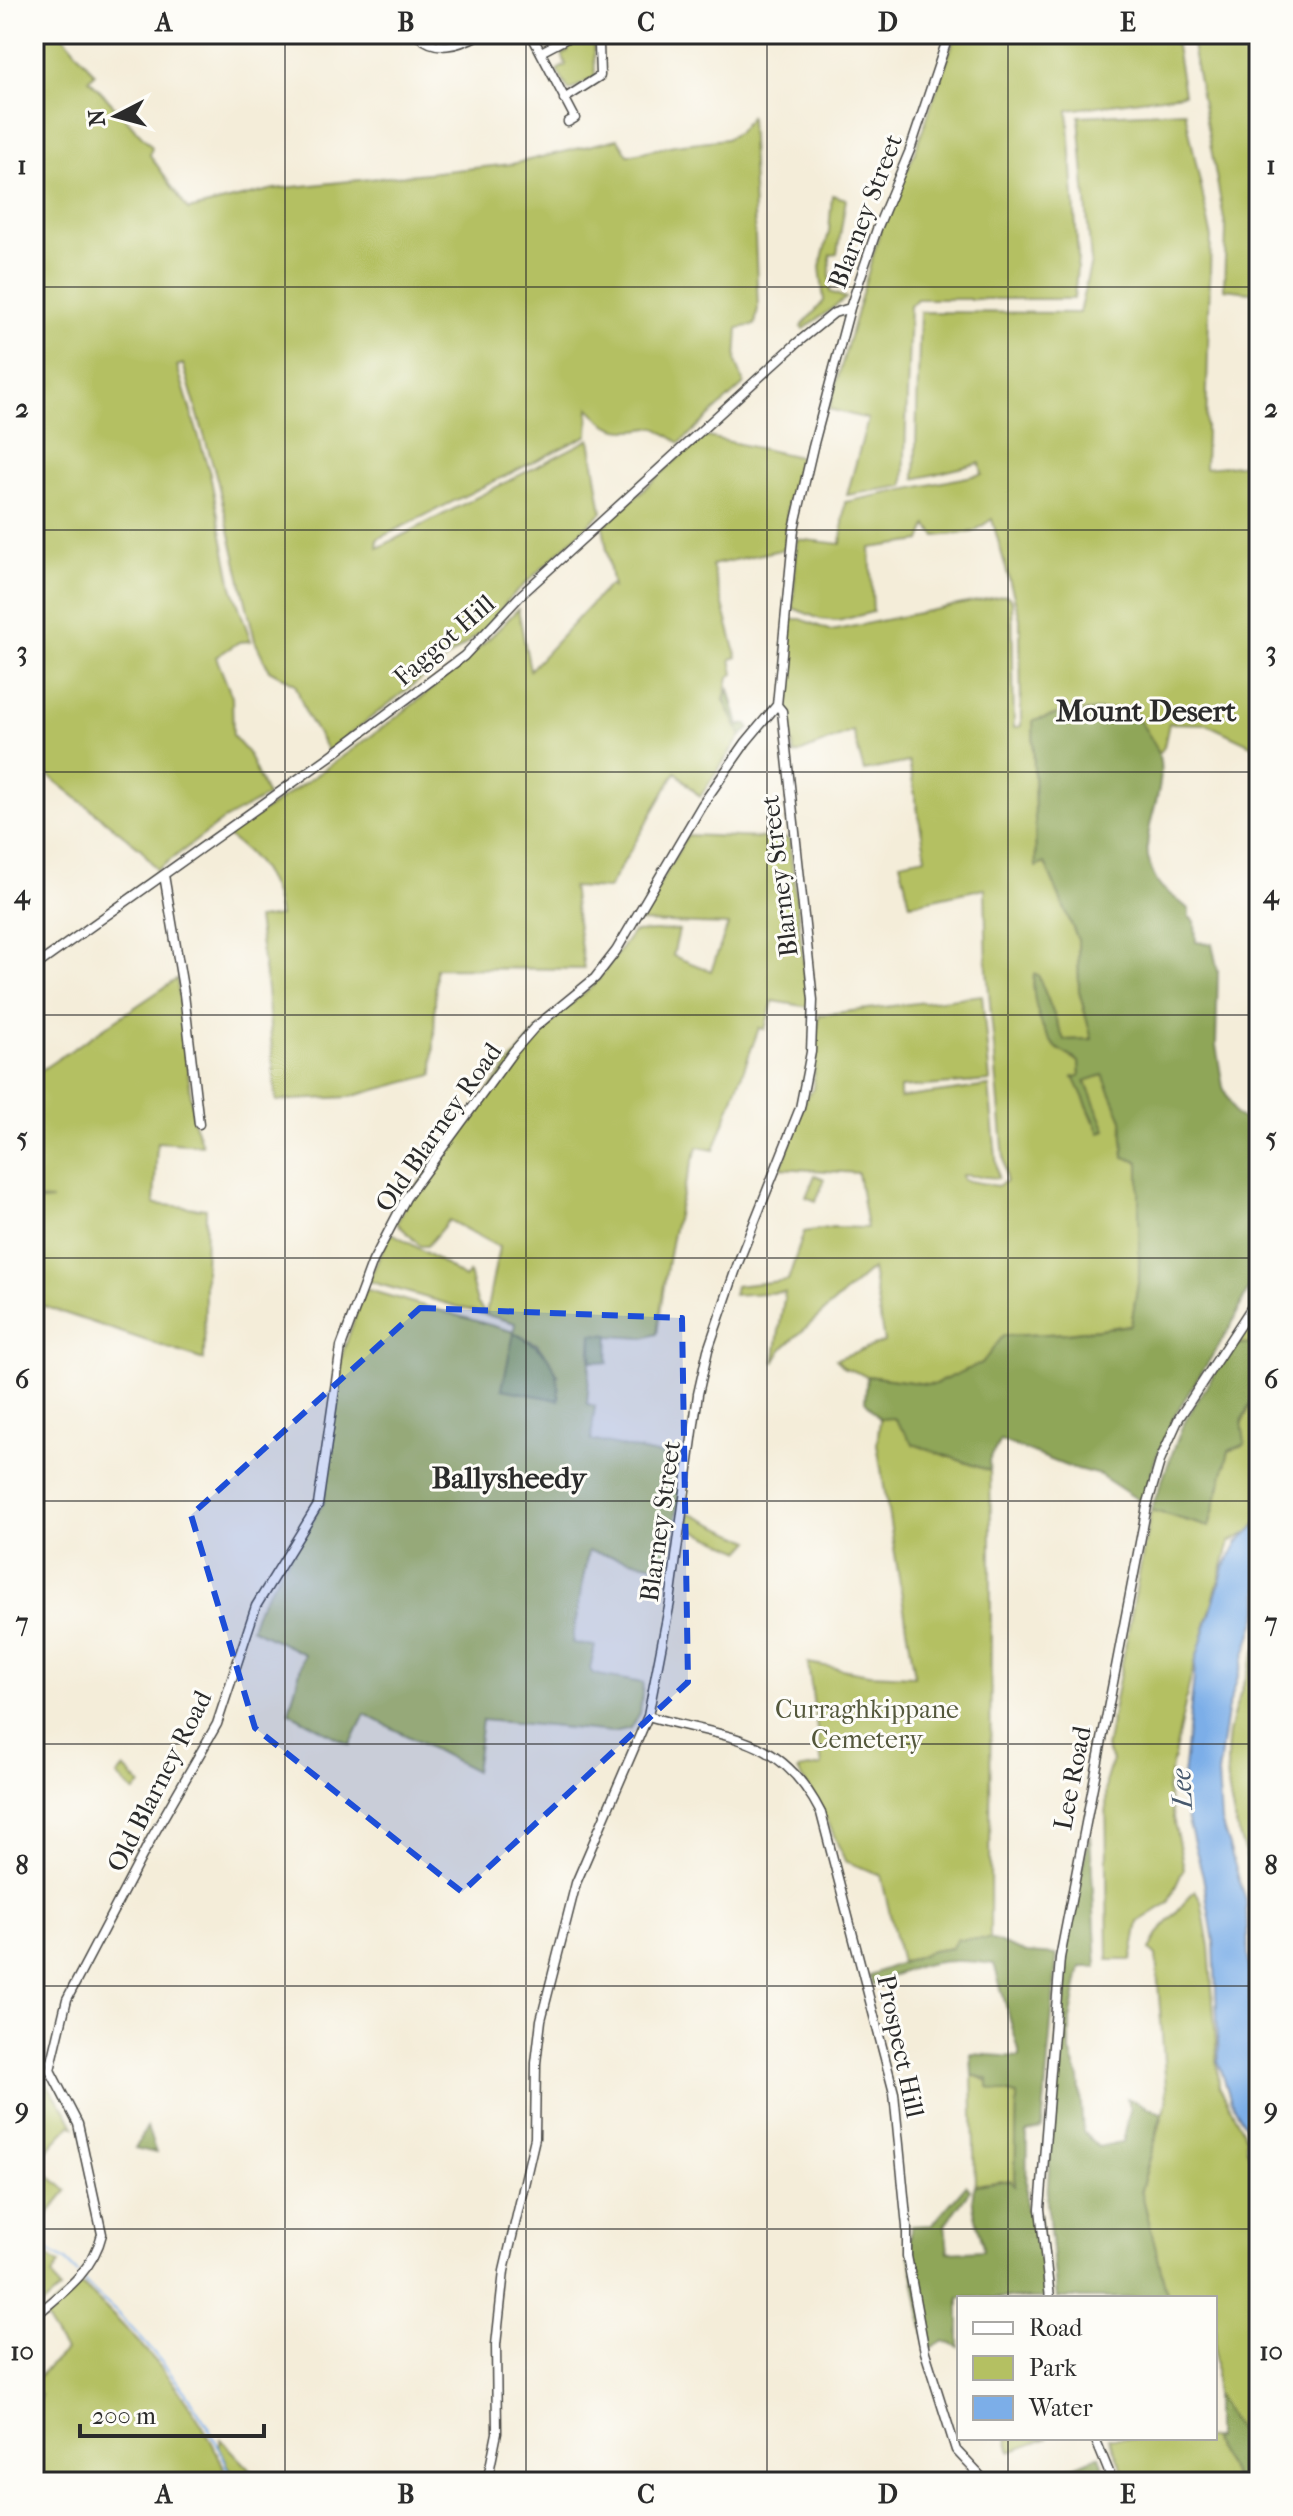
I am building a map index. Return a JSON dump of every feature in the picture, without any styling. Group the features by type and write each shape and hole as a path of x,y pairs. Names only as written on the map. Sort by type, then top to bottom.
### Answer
{"street":[{"path":"416,34 428,43 445,47 480,34"},
{"path":"531,34 575,118 568,122"},
{"path":"541,52 575,34"},
{"path":"564,99 600,76 599,45 592,34"},
{"name":"Blarney Street","path":"487,2482 497,2433 496,2345 504,2271 535,2138 536,2063 541,2020 576,1883 648,1716 673,1581 698,1394 708,1350 738,1263 800,1108 809,1073 813,1000 782,711 777,705 796,515 850,308 877,229 910,150 949,34"},
{"name":"Faggot Hill","path":"34,967 464,656 521,595 797,343 834,313 850,308"},
{"name":"Old Blarney Road","path":"34,2317 85,2271 98,2249 102,2234 78,2124 50,2070 67,1999 151,1839 217,1724 256,1606 318,1505 327,1457 336,1368 373,1261 406,1198 489,1083 534,1028 595,978 616,951 689,825 746,742 777,705"},
{"path":"164,875 184,994 199,1124"},
{"name":"Lee Road","path":"1050,2296 1040,2209 1060,1958 1144,1520 1161,1458 1179,1418 1259,1296"},
{"name":"Prospect Hill","path":"648,1716 747,1742 781,1758 808,1788 821,1813 894,2093 907,2256 925,2352 956,2450 986,2482"},
{"path":"1096,2440 1113,2482"}],"highlighted area":[{"path":"420,1308 682,1318 688,1682 462,1892 255,1728 191,1515"}],"green space":[{"path":"34,34 62,34 95,74 89,79 152,147 150,155 188,210 274,189 512,164 618,139 628,155 674,145 726,139 738,132 750,117 758,308 755,325 738,328 736,361 744,384 680,443 655,427 626,430 610,426 589,407 588,435 377,539 378,548 590,439 602,512 509,599 485,629 328,751 307,716 295,684 269,670 255,641 217,479 183,364 177,366 210,474 232,587 251,641 239,642 216,657 232,697 233,736 248,753 267,796 222,821 157,870 141,849 34,764"},
{"path":"956,34 1174,34 1184,94 1068,110 1078,258 1074,299 917,299 910,306 904,486 847,495 868,419 829,409 880,231 915,152"},
{"path":"1190,34 1259,34 1259,293 1224,289 1226,230"},
{"path":"587,37 594,44 595,77 569,91 557,70 566,65 562,54 568,51 565,45"},
{"path":"1185,111 1211,234 1205,468 1259,463 1259,749 1207,724 1169,723 1164,747 1159,754 1131,708 1033,722 1036,866 1045,863 1078,940 1079,991 1092,1039 1064,1040 1038,975 1033,983 1043,1028 1066,1054 1079,1062 1080,1076 1072,1078 1076,1079 1094,1122 1085,1080 1103,1074 1122,1120 1124,1156 1139,1162 1139,1277 1131,1325 1067,1333 1004,1336 982,1363 933,1385 867,1376 845,1368 836,1359 884,1342 872,1269 782,1349 774,1363 785,1292 733,1295 735,1286 788,1280 804,1232 833,1227 867,1228 858,1173 781,1168 807,1096 813,1089 819,1015 982,995 990,1081 900,1088 900,1098 989,1086 998,1178 962,1175 963,1180 997,1186 1006,1181 987,970 985,888 910,904 900,862 926,857 909,762 864,771 853,731 794,755 788,711 791,619 801,619 831,631 1006,595 1012,600 1014,728 1021,726 1020,618 992,519 973,532 936,536 927,525 921,541 870,548 873,612 838,621 820,619 793,608 797,539 841,544 845,502 982,474 980,463 915,479 920,312 1079,313 1091,262 1079,116"},
{"path":"832,195 846,199 837,254 830,255 830,292 846,298 804,329 801,327 824,301 820,267 829,232"},
{"path":"703,436 799,457 788,501 785,549 712,565 737,657 731,659 734,674 729,677 724,700 741,736 700,797 676,772 608,889 572,887 584,969 436,968 433,1075 349,1097 276,1101 267,989 257,919 279,916 277,903 262,870 247,852 227,836 416,702 518,609 530,670 609,585 613,588 603,526"},
{"path":"729,689 739,726 747,724 750,729 741,736 724,700"},
{"path":"1132,708 1154,744 1161,772 1148,834 1150,865 1160,886 1189,910 1189,917 1195,921 1196,942 1212,944 1218,971 1216,1045 1223,1087 1235,1114 1259,1128 1259,1266 1231,1326 1174,1416 1155,1460 1143,1503 1100,1475 1066,1466 1000,1440 989,1461 990,1471 913,1444 894,1418 880,1419 865,1401 867,1376 933,1385 982,1363 1003,1336 1067,1333 1131,1325 1139,1277 1139,1162 1124,1157 1122,1120 1103,1075 1085,1081 1106,1130 1100,1133 1074,1077 1080,1076 1079,1062 1051,1041 1041,1024 1035,1003 1034,974 1038,975 1064,1040 1092,1039 1079,991 1078,940 1045,863 1036,867 1033,721 1062,713"},
{"path":"687,835 789,839 809,1007 773,1001 765,1029 759,1028 714,1150 698,1147 677,1216 657,1334 644,1338 592,1335 587,1404 595,1406 591,1440 685,1460 668,1568 588,1551 572,1643 595,1646 590,1669 593,1674 643,1683 640,1713 631,1728 613,1732 482,1720 475,1771 365,1714 350,1745 289,1712 304,1654 251,1628 258,1608 324,1502 336,1387 343,1352 365,1289 514,1332 515,1323 368,1281 390,1235 394,1234 464,1278 469,1273 477,1303 486,1314 499,1247 449,1220 427,1246 420,1246 397,1223 410,1195 508,1065 536,1032 595,984 633,932 679,930 673,956 711,971 728,925 639,922","holes":["514,1333 537,1344 559,1376"]},
{"path":"177,979 194,1123 202,1145 157,1142 154,1204 206,1209 204,1360 34,1303 34,1202 52,1200 34,1199 34,1075"},
{"path":"815,1175 825,1179 816,1201 806,1197"},
{"path":"1259,1319 1259,1344 1232,1343 1240,1330 1247,1329"},
{"path":"514,1333 548,1358 557,1376 559,1400 502,1389"},
{"path":"592,1334 609,1335 608,1363 592,1361"},
{"path":"1233,1344 1259,1344 1259,1387 1242,1420 1245,1444 1229,1451 1209,1527 1151,1510 1184,1422"},
{"path":"1259,1387 1259,1519 1251,1531 1230,1542 1190,1680 1167,1790 1184,1868 1168,1903 1138,1922 1131,1960 1108,1960 1106,1780 1112,1760 1106,1748 1151,1510 1209,1527 1229,1451"},
{"name":"Curraghkippane Cemetery","path":"893,1417 913,1444 990,1471 991,1523 990,1939 958,1939 951,1948 932,1951 901,1963 881,1875 845,1861 828,1822 798,1770 822,1766 808,1663 869,1674 915,1676 877,1444 880,1419"},
{"path":"689,1513 751,1541 742,1551 687,1527"},
{"path":"1259,1640 1259,1889 1233,1814 1227,1755 1235,1711"},
{"path":"124,1768 141,1785 134,1792 117,1776"},
{"path":"1090,1834 1097,1967 1081,1967 1070,2020 1070,2052 1079,2078 1083,2132 1098,2147 1123,2142 1130,2110 1127,2098 1162,2113 1141,2190 1168,2296 1057,2296 1047,2201 1062,1957"},
{"path":"1195,1890 1201,1900 1209,1946 1219,2086 1246,2137 1246,2147 1259,2172 1259,2462 1217,2397 1217,2296 1168,2296 1141,2190 1167,2101 1156,1956 1150,1950 1157,1935"},
{"path":"957,1939 990,1939 1026,1953 1057,1955 1042,2128 1027,2132 1026,2210 1039,2213 1048,2296 957,2296 957,2346 944,2341 927,2351 910,2256 911,2226 932,2225 966,2185 970,2190 945,2224 948,2252 983,2250 973,2193 975,2185 1011,2180 1015,2185 1017,2095 988,2088 988,2079 972,2075 971,2054 1019,2057 1019,2051 994,1964 960,1961 932,1963 873,1985 869,1975 932,1951 951,1948"},
{"path":"1259,1944 1259,2045 1254,2024"},
{"path":"39,2072 75,2126 70,2125 35,2163 67,2191 34,2232 34,2076"},
{"path":"972,2075 1017,2095 1015,2188 1011,2180 975,2185"},
{"path":"147,2127 156,2153 135,2148"},
{"path":"34,2247 59,2264 52,2276 60,2290 34,2313"},
{"path":"76,2286 83,2286 105,2307 148,2352 186,2400 203,2426 230,2482 34,2482 34,2410 41,2395 34,2388 34,2381 65,2351 43,2315"},
{"path":"1217,2397 1259,2462 1259,2482 1237,2482 1211,2440 1217,2440"},
{"path":"221,2439 262,2482 236,2482 219,2447"},
{"path":"1008,2440 1043,2440 1011,2452"},
{"path":"1110,2440 1211,2440 1237,2482 1128,2482"},
{"path":"1100,2455 1108,2482 1070,2482 1067,2469"}],"water":[{"path":"1259,1523 1259,1611 1227,1711 1218,1774 1221,1821 1246,1901 1251,2030 1259,2075 1259,2148 1231,2101 1219,2063 1214,1942 1203,1876 1181,1795 1196,1659 1224,1568 1238,1542"}],"waterway":[{"path":"34,2242 64,2260 78,2274"},
{"path":"82,2279 139,2336 186,2394 213,2437 233,2482"}],"district":[{"name":"Mount Desert","path":"1146,711"},
{"name":"Ballysheedy","path":"509,1478"}],"water label":[{"name":"Lee","path":"1181,1789"}]}
